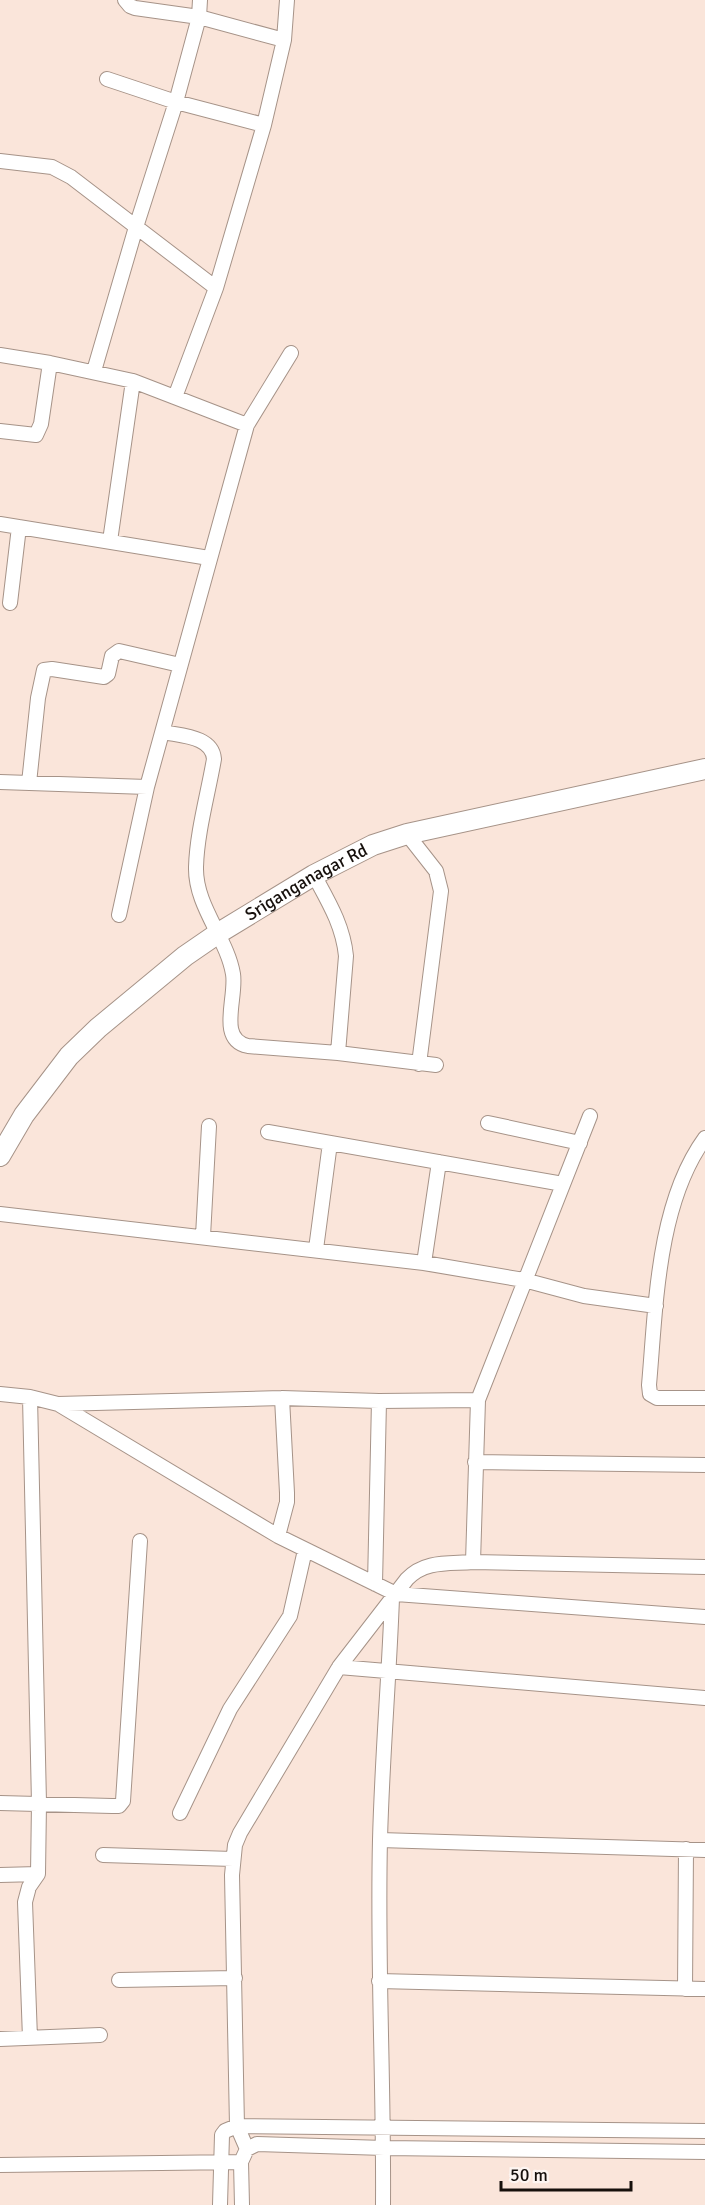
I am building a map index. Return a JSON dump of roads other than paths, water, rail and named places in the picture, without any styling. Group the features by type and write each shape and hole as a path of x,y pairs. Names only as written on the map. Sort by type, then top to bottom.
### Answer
{"main road":[{"name":"Sriganganagar Rd","path":"0,1156 24,1115 69,1056 98,1028 185,956 314,875 373,845 407,834 705,769"}],"street":[{"path":"125,0 135,8 198,17 284,40"},
{"path":"94,371 136,227 176,102 198,17 200,0"},
{"path":"175,398 216,288 264,125 284,40 288,0"},
{"path":"106,79 176,102 264,125"},
{"path":"0,160 52,168 84,186 216,288"},
{"path":"119,915 147,787 247,425 291,353"},
{"path":"0,355 94,371 133,381 247,425"},
{"path":"0,431 36,435 40,430 50,363"},
{"path":"110,540 133,381"},
{"path":"0,524 110,540 209,558"},
{"path":"10,603 20,527"},
{"path":"29,783 38,698 44,670 52,669 104,677 108,674 112,656 119,651 180,665"},
{"path":"163,732 208,744 213,751 214,759 196,869 201,895 230,962 233,975 230,1029 234,1040 248,1047 338,1053 436,1065"},
{"path":"0,782 147,787"},
{"path":"407,834 436,871 441,891 419,1064"},
{"path":"314,875 336,915 345,940 346,956 338,1053"},
{"path":"473,1562 478,1400 590,1116"},
{"path":"488,1123 580,1143"},
{"path":"203,1236 209,1126"},
{"path":"268,1132 563,1184"},
{"path":"705,1138 687,1166 671,1210 656,1306 649,1385 650,1394 664,1398 705,1398"},
{"path":"316,1250 330,1143"},
{"path":"424,1263 439,1162"},
{"path":"0,1214 424,1263 524,1280 584,1296 656,1306"},
{"path":"0,1394 30,1397 58,1404 282,1398 379,1401 478,1400"},
{"path":"30,1397 39,1803 38,1874 29,1887 24,1902 30,2038"},
{"path":"278,1536 287,1503 282,1398"},
{"path":"375,1584 379,1401"},
{"path":"58,1404 278,1536 375,1584 394,1596 705,1617"},
{"path":"475,1462 705,1465"},
{"path":"0,1803 119,1806 123,1801 140,1541"},
{"path":"180,1813 230,1709 290,1616 305,1550"},
{"path":"242,2205 241,2162 247,2149 237,2126 233,1859 240,1833 339,1667 416,1570 426,1565 473,1562 705,1567"},
{"path":"383,2205 384,2129 379,1981 380,1840 394,1596"},
{"path":"339,1667 705,1698"},
{"path":"380,1840 705,1850"},
{"path":"685,1989 686,1849"},
{"path":"103,1855 233,1859"},
{"path":"0,1875 38,1874"},
{"path":"119,1980 235,1978"},
{"path":"379,1981 705,1989"},
{"path":"0,2039 100,2035"},
{"path":"220,2205 222,2135 237,2126 705,2132"},
{"path":"247,2149 265,2144 384,2148 705,2152"},
{"path":"0,2165 241,2162"}]}
